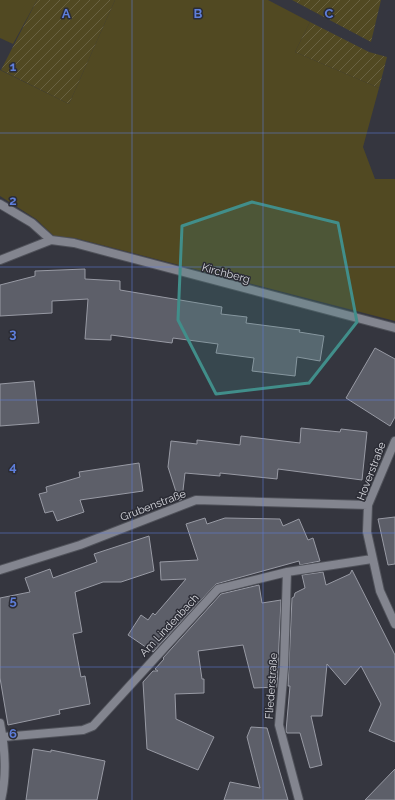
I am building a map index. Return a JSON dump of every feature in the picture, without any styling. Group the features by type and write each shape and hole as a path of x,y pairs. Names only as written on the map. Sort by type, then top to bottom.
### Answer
{"street":[{"path":"0,204 32,223 51,240"},
{"name":"Kirchberg","path":"0,260 51,240 74,243 395,328"},
{"name":"Hoverstraße","path":"395,441 368,505 367,532 372,559 386,607 395,624"},
{"name":"Grubenstraße","path":"0,570 80,545 196,500 368,505"},
{"name":"Am Lindenbach","path":"3,737 82,730 93,726 218,589 287,572 372,559"},
{"name":"Fliederstraße","path":"287,572 284,667 279,724 298,800"},
{"path":"386,607 395,606"},
{"path":"0,722 3,737 5,782 1,800"}],"highlighted area":[{"path":"252,202 338,223 357,322 309,383 216,394 178,320 182,226"}],"shaded area":[{"path":"0,0 37,0 13,44 0,38"},
{"path":"37,0 115,0 69,104 1,70"},
{"path":"115,0 268,0 310,22 295,52 379,88 363,147 375,179 395,179 395,321 75,238 54,236 36,219 0,196 0,70 69,104"},
{"path":"292,0 381,0 371,42"},
{"path":"310,22 369,52 387,57 379,88 295,52"}],"building":[{"path":"85,269 85,279 120,281 120,290 222,307 221,314 247,317 246,323 300,330 299,332 324,336 320,361 297,357 295,376 252,371 254,358 216,353 218,344 173,338 172,343 111,335 111,340 85,339 88,299 52,301 52,313 0,316 0,285 35,276 35,271"},
{"path":"375,348 395,359 395,417 390,426 346,398"},
{"path":"34,381 39,423 0,426 0,384"},
{"path":"301,428 340,432 341,429 367,432 362,480 278,469 277,479 220,473 220,476 185,473 182,499 179,501 168,467 171,441 197,444 197,440 240,445 241,436 300,443"},
{"path":"139,463 143,491 80,500 84,512 57,521 53,511 45,513 39,494 47,492 46,487 80,477 79,472"},
{"path":"395,517 395,564 388,565 378,519"},
{"path":"205,518 207,524 225,518 280,519 283,526 299,519 308,540 313,538 320,561 300,565 299,561 216,584 153,652 128,635 141,615 148,620 153,613 155,615 186,579 161,580 160,562 198,560 186,524"},
{"path":"149,536 154,571 121,582 103,582 75,592 82,632 73,634 81,677 85,676 90,704 59,710 60,714 8,725 0,678 0,598 30,592 25,578 50,569 53,578 97,562 94,554"},
{"path":"352,570 395,655 395,742 369,731 381,704 361,666 345,685 327,664 322,716 311,716 322,765 310,768 300,733 287,733 286,731 290,686 288,686 292,598 294,597 295,593 305,588 302,575 323,572 326,585 350,574"},
{"path":"259,585 262,603 281,600 277,687 254,688 243,645 198,651 202,679 204,679 204,693 175,694 176,719 214,737 198,770 147,749 143,682 153,671 158,671 155,669 164,659 163,658 221,594"},
{"path":"251,727 267,728 288,800 224,800 230,782 260,788 247,737"},
{"path":"33,749 51,752 51,750 105,761 97,800 26,800"},
{"path":"395,769 395,800 365,800"}]}
